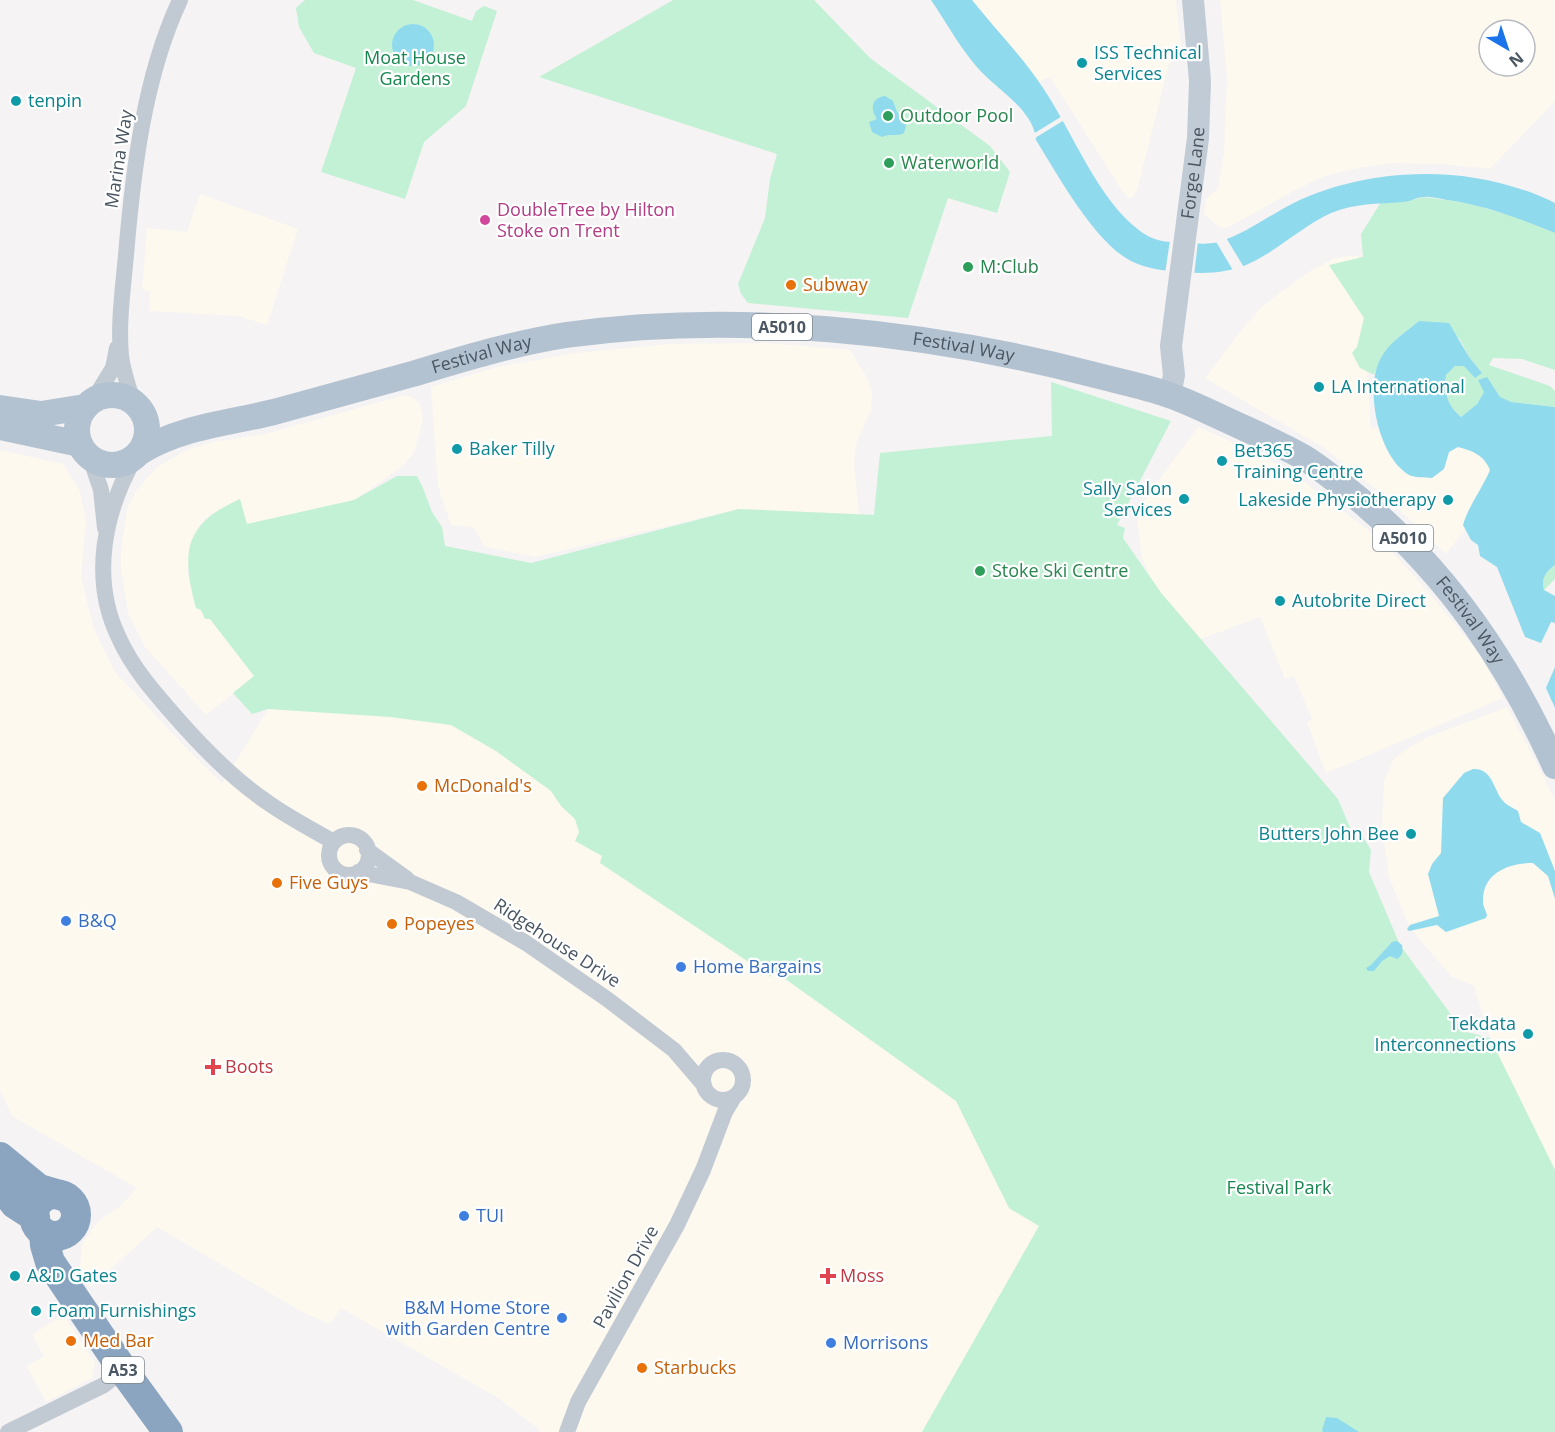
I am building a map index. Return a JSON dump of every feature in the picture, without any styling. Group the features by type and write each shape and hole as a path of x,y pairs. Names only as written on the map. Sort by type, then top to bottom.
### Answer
{"highway":[{"path":"0,1157 39,1189 63,1196 48,1196 40,1201 34,1212 50,1226"},
{"path":"0,1184 15,1204 50,1226"},
{"name":"A53","path":"50,1226 45,1245 50,1262 168,1432"}],"main road":[{"name":"Festival Way","path":"138,454 170,437 213,424 274,412 486,352 563,336 648,327 722,325 781,327 959,345 1041,362 1160,392 1278,443 1335,480 1388,524 1424,559 1459,601 1520,693 1555,766"},
{"name":"A5010","path":"0,408 41,414 89,403 105,395 115,394 136,404"},
{"path":"85,450 77,431 79,418 89,403"},
{"path":"136,404 147,422 148,434 138,454"},
{"name":"Festival Way","path":"136,404 162,417 213,424"},
{"name":"A5010","path":"0,428 85,450 104,464 123,463 138,454"}],"street":[{"name":"Marina Way","path":"89,403 113,368 120,329 136,165 156,64 180,0"},
{"name":"Forge Lane","path":"1160,392 1171,346 1198,138 1200,81 1193,0"},
{"name":"Marina Way","path":"120,329 121,357 136,404"},
{"path":"85,450 101,490 105,535 103,586 109,615 119,639 149,687 197,740 253,792 333,842"},
{"path":"105,535 127,471 138,454"},
{"path":"350,835 358,837 364,842 367,850 366,865 358,872 348,874 333,867 329,853 333,842 350,835"},
{"name":"Ridgehouse Drive","path":"367,850 410,882"},
{"name":"Ridgehouse Drive","path":"358,872 410,882 456,902 526,943 607,999 674,1050 707,1091"},
{"name":"Ridgehouse Drive","path":"674,1050 713,1063"},
{"path":"731,1062 740,1070 743,1082 739,1093 734,1097 723,1100 707,1091 705,1073 713,1063 731,1062"},
{"name":"Pavilion Drive","path":"707,1091 713,1139"},
{"name":"Pavilion Drive","path":"567,1432 578,1402 677,1225 703,1170 713,1139 734,1097"},
{"path":"8,1432 104,1385 123,1370"}],"shaded area":[{"name":"ISS Technical Services","path":"972,0 1176,0 1181,49 1169,64 1137,190 1133,197 1129,198 1123,192 1050,77 1039,82"},
{"path":"1220,0 1555,0 1555,101 1490,169 1442,164 1391,163 1358,168 1325,176 1229,227 1221,228 1204,215 1206,199 1218,188 1224,153 1227,77"},
{"path":"200,194 298,229 267,325 238,316 149,311 150,291 142,289 147,228 187,232"},
{"name":"LA International","path":"1358,255 1371,429 1377,427 1396,465 1447,461 1449,452 1458,447 1473,451 1486,460 1490,470 1467,513 1463,525 1465,530 1446,554 1384,495 1324,448 1205,378 1239,333 1261,308 1278,294 1312,270 1335,258"},
{"path":"768,343 850,350 869,381 872,393 871,410 856,444 854,462 859,514 739,509 535,557 485,547 473,527 451,525 438,486 431,387 497,367 576,353 668,344"},
{"path":"405,395 414,398 420,405 423,418 412,456 402,467 354,500 246,524 240,499 205,518 195,532 189,546 188,574 196,608 201,610 205,619 210,619 255,676 206,715 145,647 128,613 121,569 121,548 128,507 136,491 157,467 189,449 213,442 265,434"},
{"path":"1198,427 1258,453 1296,476 1380,539 1482,657 1503,698 1326,773 1307,722 1312,719 1294,676 1285,679 1260,617 1201,639 1162,594 1150,577 1142,558 1137,520 1146,497"},
{"path":"0,450 63,464 80,491 86,521 81,577 94,629 115,672 222,784 268,709 368,710 451,725 496,751 562,799 713,927 956,1101 1009,1208 1039,1226 922,1432 538,1432 540,1430 498,1398 341,1308 330,1324 304,1313 157,1227 90,1288 80,1266 83,1242 98,1221 119,1207 137,1188 12,1116 0,1090"},
{"path":"1507,707 1555,799 1555,1170 1490,1038 1474,986 1451,976 1410,928 1389,877 1382,826 1384,781 1394,759 1428,737"},
{"path":"63,1314 95,1363 92,1378 46,1402 27,1366 44,1356 32,1335"}],"green space":[{"name":"Moat House Gardens","path":"305,0 413,0 472,21 476,11 484,6 497,11 466,106 424,142 405,199 321,172 356,68 314,53 299,27 296,8"},
{"name":"Waterworld","path":"673,0 814,0 870,58 990,146 1010,172 997,213 948,198 908,318 748,303 741,294 738,284 765,218 770,179 777,154 539,77"},
{"path":"1424,197 1468,203 1518,218 1555,233 1555,370 1522,359 1493,358 1489,365 1550,386 1555,391 1555,407 1511,402 1484,392 1477,404 1461,417 1452,408 1447,398 1446,375 1455,366 1464,366 1482,373 1469,357 1459,338 1419,321 1400,336 1382,356 1374,375 1360,368 1352,353 1357,347 1364,318 1329,265 1363,257 1361,234 1381,202 1404,202"},
{"name":"Festival Park","path":"1051,382 1171,421 1117,525 1125,528 1123,538 1162,594 1338,799 1353,835 1363,837 1371,850 1369,872 1400,945 1463,1031 1490,1038 1555,1170 1555,1432 922,1432 1039,1226 1009,1208 956,1101 770,968 771,977 600,863 602,856 575,841 579,832 575,819 561,806 551,791 496,751 451,725 390,717 268,709 252,714 233,693 254,676 210,619 205,619 201,610 196,608 189,571 191,542 207,519 240,499 247,524 354,500 397,476 417,476 432,512 442,527 445,546 531,563 739,509 874,515 880,453 1052,436"},
{"path":"1555,565 1555,579 1544,590 1545,576"}],"water":[{"path":"931,0 972,0 1035,77 1111,201 1140,231 1155,239 1182,243 1219,242 1243,232 1294,203 1326,190 1369,179 1423,174 1477,178 1530,192 1555,203 1555,233 1489,209 1461,202 1424,197 1406,202 1358,206 1331,213 1257,260 1231,270 1192,273 1137,264 1117,252 1091,224 1036,140 1034,129 1028,118 976,66"},
{"path":"413,24 421,25 428,30 433,37 433,53 428,60 421,65 413,66 405,65 398,60 393,53 392,45 393,37 398,30 405,25"},
{"name":"Outdoor Pool","path":"885,96 893,101 897,112 907,122 904,133 882,137 872,132 869,122 877,119 873,111 873,104 880,97"},
{"path":"1419,321 1449,323 1469,357 1482,373 1475,378 1464,366 1455,366 1446,375 1448,398 1452,408 1461,417 1477,404 1484,392 1478,380 1487,377 1500,397 1511,402 1555,407 1555,565 1546,573 1543,582 1544,590 1555,596 1555,623 1551,622 1541,643 1525,637 1497,567 1480,556 1478,545 1471,540 1463,525 1490,470 1485,461 1473,452 1458,447 1449,452 1444,469 1432,478 1414,477 1398,466 1382,437 1374,402 1376,369 1389,346"},
{"path":"1555,667 1555,708 1546,688"},
{"path":"1473,769 1485,772 1506,804 1518,811 1521,822 1540,833 1555,871 1555,899 1548,876 1533,863 1524,863 1506,868 1492,877 1487,884 1483,902 1486,918 1446,932 1437,925 1409,931 1407,929 1410,925 1439,916 1428,874 1432,864 1441,853 1443,798 1464,773"},
{"path":"1397,941 1402,945 1402,953 1399,957 1397,959 1390,956 1382,961 1374,971 1368,971 1366,968 1392,942"},
{"path":"1326,1417 1337,1418 1359,1432 1323,1432"}],"pier":[{"path":"1064,115 1066,119 1035,138 1033,134"},
{"path":"1225,236 1245,269 1234,272 1215,240"},
{"path":"1170,240 1198,241 1194,276 1165,274"}],"place":[{"name":"ISS Technical Services","path":"1082,63"},
{"name":"tenpin","path":"16,101"},
{"name":"Outdoor Pool","path":"888,116"},
{"name":"Waterworld","path":"889,163"},
{"name":"DoubleTree by Hilton Stoke on Trent","path":"485,220"},
{"name":"M:Club","path":"968,267"},
{"name":"Subway","path":"791,285"},
{"name":"LA International","path":"1319,387"},
{"name":"Baker Tilly","path":"457,449"},
{"name":"Bet365 Training Centre","path":"1222,461"},
{"name":"Sally Salon Services","path":"1184,499"},
{"name":"Lakeside Physiotherapy","path":"1448,500"},
{"name":"Stoke Ski Centre","path":"980,571"},
{"name":"Autobrite Direct","path":"1280,601"},
{"name":"McDonald's","path":"422,786"},
{"name":"Butters John Bee","path":"1411,834"},
{"name":"Five Guys","path":"277,883"},
{"name":"B&Q","path":"66,921"},
{"name":"Popeyes","path":"392,924"},
{"name":"Home Bargains","path":"681,967"},
{"name":"Tekdata Interconnections","path":"1528,1034"},
{"name":"Boots","path":"213,1067"},
{"name":"TUI","path":"464,1216"},
{"name":"A&D Gates","path":"15,1276"},
{"name":"Moss","path":"828,1276"},
{"name":"Foam Furnishings","path":"36,1311"},
{"name":"B&M Home Store with Garden Centre","path":"562,1318"},
{"name":"Med Bar","path":"71,1341"},
{"name":"Morrisons","path":"831,1343"},
{"name":"Starbucks","path":"642,1368"}]}
